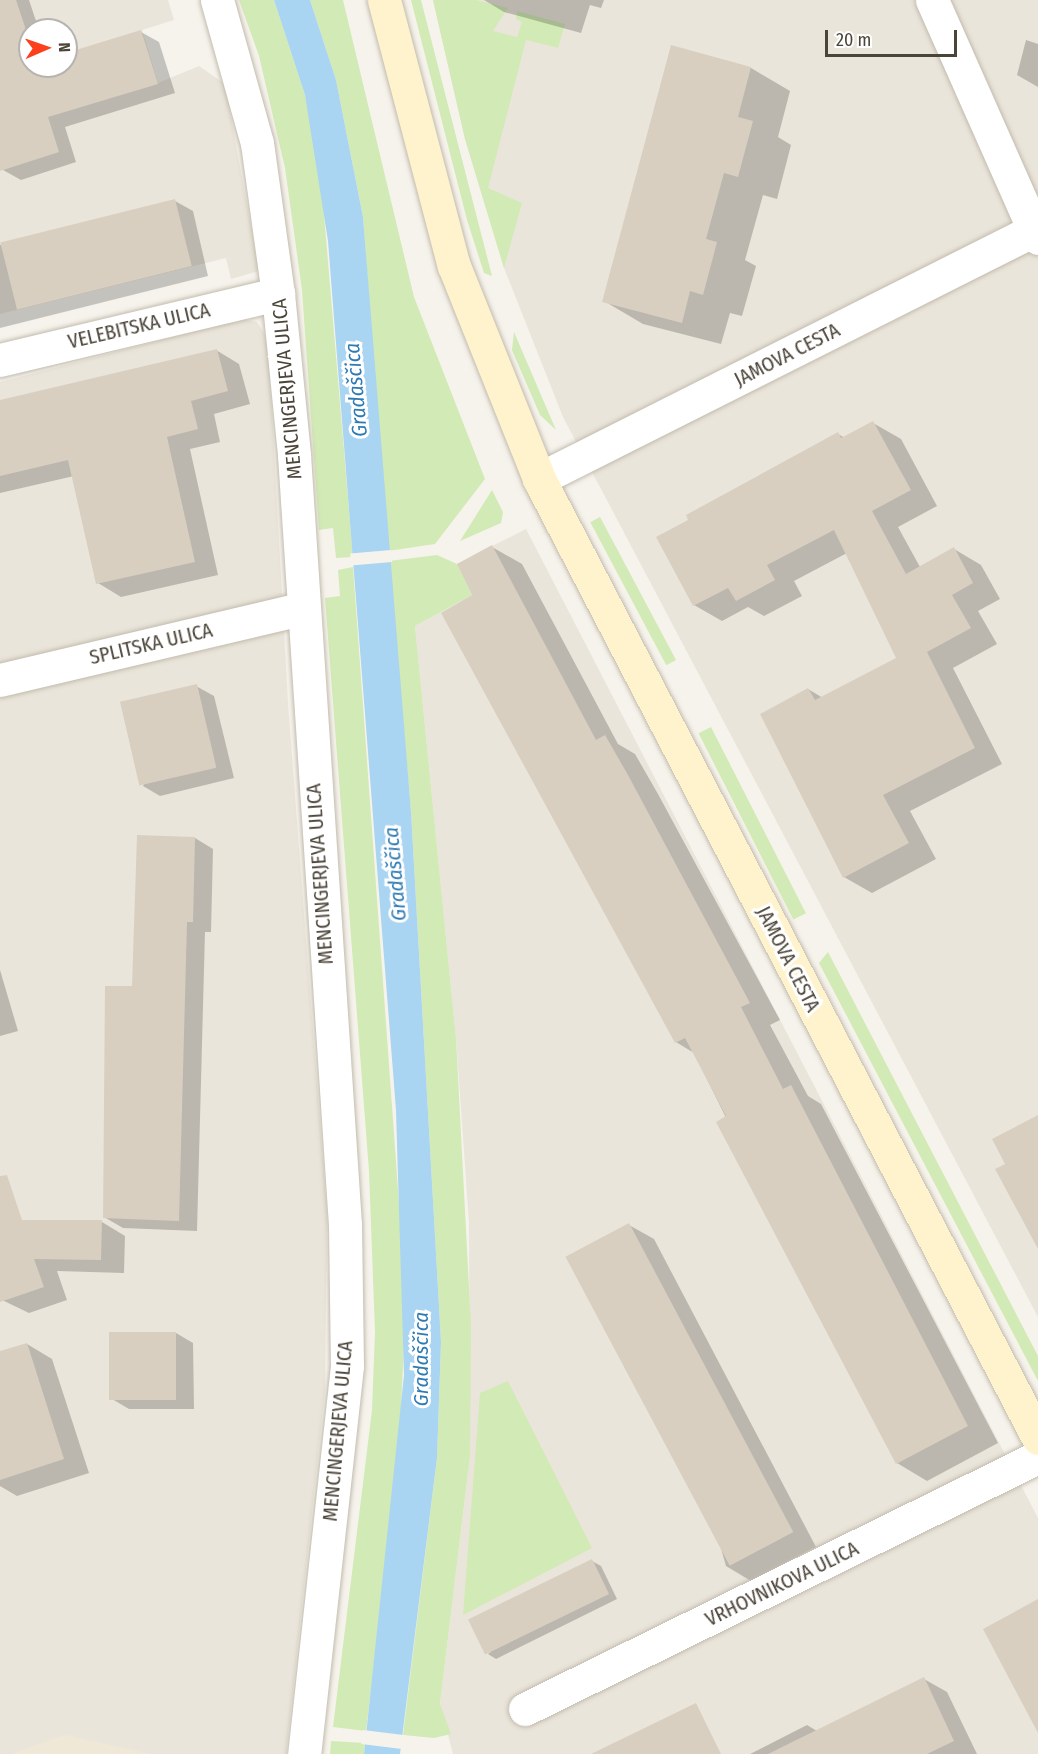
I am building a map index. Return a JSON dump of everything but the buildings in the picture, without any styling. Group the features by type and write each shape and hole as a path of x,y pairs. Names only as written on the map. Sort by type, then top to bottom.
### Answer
{"street":[{"name":"MENCINGERJEVA ULICA","path":"217,0 257,143 278,294 294,454 301,609 345,1224 347,1366 304,1754"},
{"name":"JAMOVA CESTA","path":"384,0 454,266 539,479 1038,1438"},
{"name":"JAMOVA CESTA","path":"539,479 1036,234 932,0"},
{"name":"VELEBITSKA ULICA","path":"0,360 278,294"},
{"name":"SPLITSKA ULICA","path":"0,680 301,609"},
{"name":"VRHOVNIKOVA ULICA","path":"525,1709 1038,1457"}],"shaded area":[{"path":"0,0 168,0 174,20 142,30 158,83 199,66 225,84 259,271 231,279 226,258 0,314"},
{"path":"433,0 1038,0 1038,1317 563,417 504,268 465,139"},
{"path":"243,319 257,322 268,340 288,704 327,1214 325,1390 286,1754 0,1754 0,382"},
{"path":"526,529 1038,1518 1038,1754 453,1754 440,1704 470,1456 469,1223 456,1038 415,626 472,595 457,564"},
{"path":"65,1735 151,1754 11,1754"}],"green space":[{"path":"239,0 274,0 305,95 320,167 353,557 336,558 333,528 319,530 302,290 285,168 259,56"},
{"path":"310,0 343,0 414,297 485,479 435,544 388,551 363,217 336,80"},
{"path":"411,0 421,0 492,276 484,273 467,220"},
{"path":"433,0 476,0 508,8 493,31 517,37 522,22 516,19 517,11 565,24 558,48 526,40 488,188 522,203 504,268 465,139"},
{"path":"514,332 556,430 540,415 512,350"},
{"path":"492,490 503,512 501,523 460,541"},
{"path":"600,517 676,660 666,665 590,522"},
{"path":"437,555 457,564 472,595 415,626 456,1038 471,1326 470,1456 440,1704 451,1734 434,1738 403,1735 437,1458 441,1342 411,812 389,561"},
{"path":"353,567 406,1300 399,1452 366,1731 333,1727 372,1410 375,1332 369,1171 325,598 340,596 338,570"},
{"path":"711,727 806,913 793,920 699,733"},
{"path":"828,952 1038,1356 1038,1381 819,963"},
{"path":"508,1381 592,1548 463,1615 480,1393"},
{"path":"331,1741 365,1743 364,1754 330,1754"}],"water":[{"name":"Gradaščica","path":"274,0 310,0 336,80 363,217 411,812 441,1342 437,1458 400,1754 364,1754 404,1375 396,1110 328,241 305,95"}],"pier":[{"path":"391,550 392,562 351,566 350,554"},
{"path":"363,1730 406,1735 404,1749 361,1744"}]}
